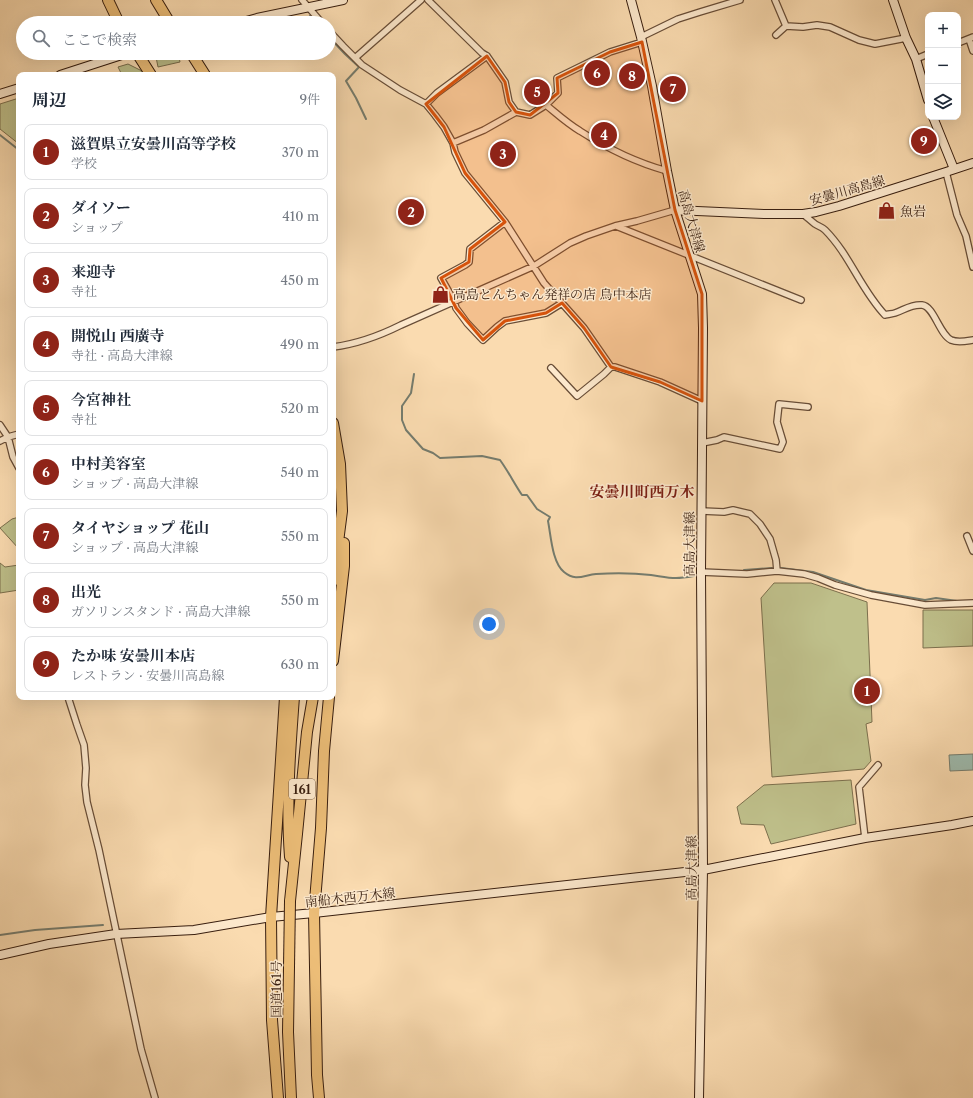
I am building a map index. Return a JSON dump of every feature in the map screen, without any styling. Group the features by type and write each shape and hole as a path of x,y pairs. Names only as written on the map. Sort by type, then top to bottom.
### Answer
{"highway":[{"path":"108,0 116,16"},
{"path":"156,0 166,16"},
{"path":"141,60 149,72"},
{"path":"195,60 203,72"},
{"path":"336,441 340,464 344,538 344,566 336,635"},
{"path":"336,558 342,511"},
{"path":"278,1098 272,1020 271,917 285,700"},
{"name":"国道161号","path":"292,880 288,832 290,748 294,700"},
{"name":"国道161号","path":"291,1098 288,1032 290,901 298,834 307,732 312,700"},
{"path":"319,1098 314,913 329,700"}],"main road":[{"path":"269,16 343,0"},
{"name":"高島大津線","path":"631,0 652,86 675,210 702,294 701,572 703,870 700,1098"},
{"path":"893,0 906,38 916,59 925,90"},
{"path":"69,72 106,60"},
{"path":"0,94 16,89"},
{"path":"934,120 954,169"},
{"name":"安曇川高島線","path":"675,210 764,214 803,214 816,212 973,163"},
{"name":"南船木西万木線","path":"0,955 49,944 116,934 194,930 271,917 703,870 865,838 973,821"}],"street":[{"path":"302,0 316,16"},
{"path":"355,58 421,0"},
{"path":"428,0 482,53 487,56 505,82 509,102 516,112"},
{"path":"453,143 484,130 516,112 530,115 546,105 558,93 557,78 610,52 642,40 678,19 740,0"},
{"path":"775,0 786,26"},
{"path":"776,35 786,26 803,27 817,25 830,27 859,40 875,44 906,38"},
{"path":"336,38 362,64 400,90 426,104 444,127 453,143 455,152 465,173 506,222 544,283 584,328 611,367 660,382 702,401"},
{"path":"961,42 971,38 973,51"},
{"path":"916,59 925,55"},
{"path":"426,104 437,93 487,56"},
{"path":"546,105 583,133 622,154 667,171"},
{"path":"946,172 957,215 966,236 973,267"},
{"path":"336,347 347,345 383,334 454,301 506,280 534,266 570,243 586,236 615,226 675,210"},
{"path":"803,214 816,225 824,228 851,265 878,307 886,315 895,313 913,305 924,305 928,307 944,334 951,340 960,342 973,340"},
{"path":"506,222 470,249 469,262 465,266 441,278 454,301 456,308 483,340 505,321 546,313 562,303"},
{"path":"615,226 801,300"},
{"path":"551,368 577,396 611,367"},
{"path":"702,443 724,437 780,449 783,442 777,422 779,404 808,407"},
{"path":"0,425 8,437 13,457 16,462"},
{"path":"0,442 8,437 16,435"},
{"path":"702,511 724,512 733,510 750,514 760,524 770,539 776,560 777,571"},
{"path":"967,536 973,551"},
{"path":"701,572 747,574 777,571 804,574 835,585 871,595 925,605 973,603"},
{"path":"69,700 84,745 87,802 99,850 141,1049 155,1098"},
{"path":"865,838 858,786 878,765"}],"highlighted area":[{"path":"642,42 675,210 702,294 702,401 660,382 611,367 584,328 562,303 546,313 505,321 483,340 456,308 441,278 469,262 470,249 505,222 465,173 444,127 426,104 487,56 505,82 509,102 516,112 530,115 558,93 557,78 610,52"}],"green space":[{"path":"157,60 180,60 180,62 158,67"},
{"path":"128,64 142,72 120,72 118,67"},
{"path":"16,99 16,142 0,129 0,104"},
{"path":"16,518 16,546 0,528"},
{"path":"0,563 5,567 16,565 16,590 0,593"},
{"path":"774,583 811,583 867,602 872,722 866,724 871,761 864,769 772,777 761,598"},
{"path":"923,610 973,610 973,646 923,648"},
{"path":"851,780 856,824 771,844 764,825 741,824 737,807 764,785"}],"shaded area":[{"path":"973,754 973,770 950,771 949,755"}],"waterway":[{"path":"336,44 359,67 346,81 366,119"},
{"path":"0,135 16,148"},
{"path":"414,374 411,393 402,406 402,420 406,430 423,449 440,458 482,456 500,460 522,495 527,495 537,509 550,517 548,521 554,555 560,568 568,575 572,577 580,577 596,574 617,573 644,574 673,578 694,576"},
{"path":"744,570 772,568"},
{"path":"781,568 813,572 866,590 925,600 936,598 957,601"},
{"path":"0,935 35,930 103,925"}],"place":[{"name":"中村美容室","path":"597,73"},
{"name":"出光","path":"632,76"},
{"name":"タイヤショップ 花山","path":"673,89"},
{"name":"今宮神社","path":"537,92"},
{"name":"開悦山 西廣寺","path":"604,135"},
{"name":"たか味 安曇川本店","path":"924,141"},
{"name":"来迎寺","path":"503,154"},
{"name":"魚岩","path":"887,211"},
{"name":"ダイソー","path":"411,212"},
{"name":"高島とんちゃん発祥の店 鳥中本店","path":"440,294"},
{"name":"滋賀県立安曇川高等学校","path":"867,691"}],"district":[{"name":"安曇川町西万木","path":"642,491"}]}
